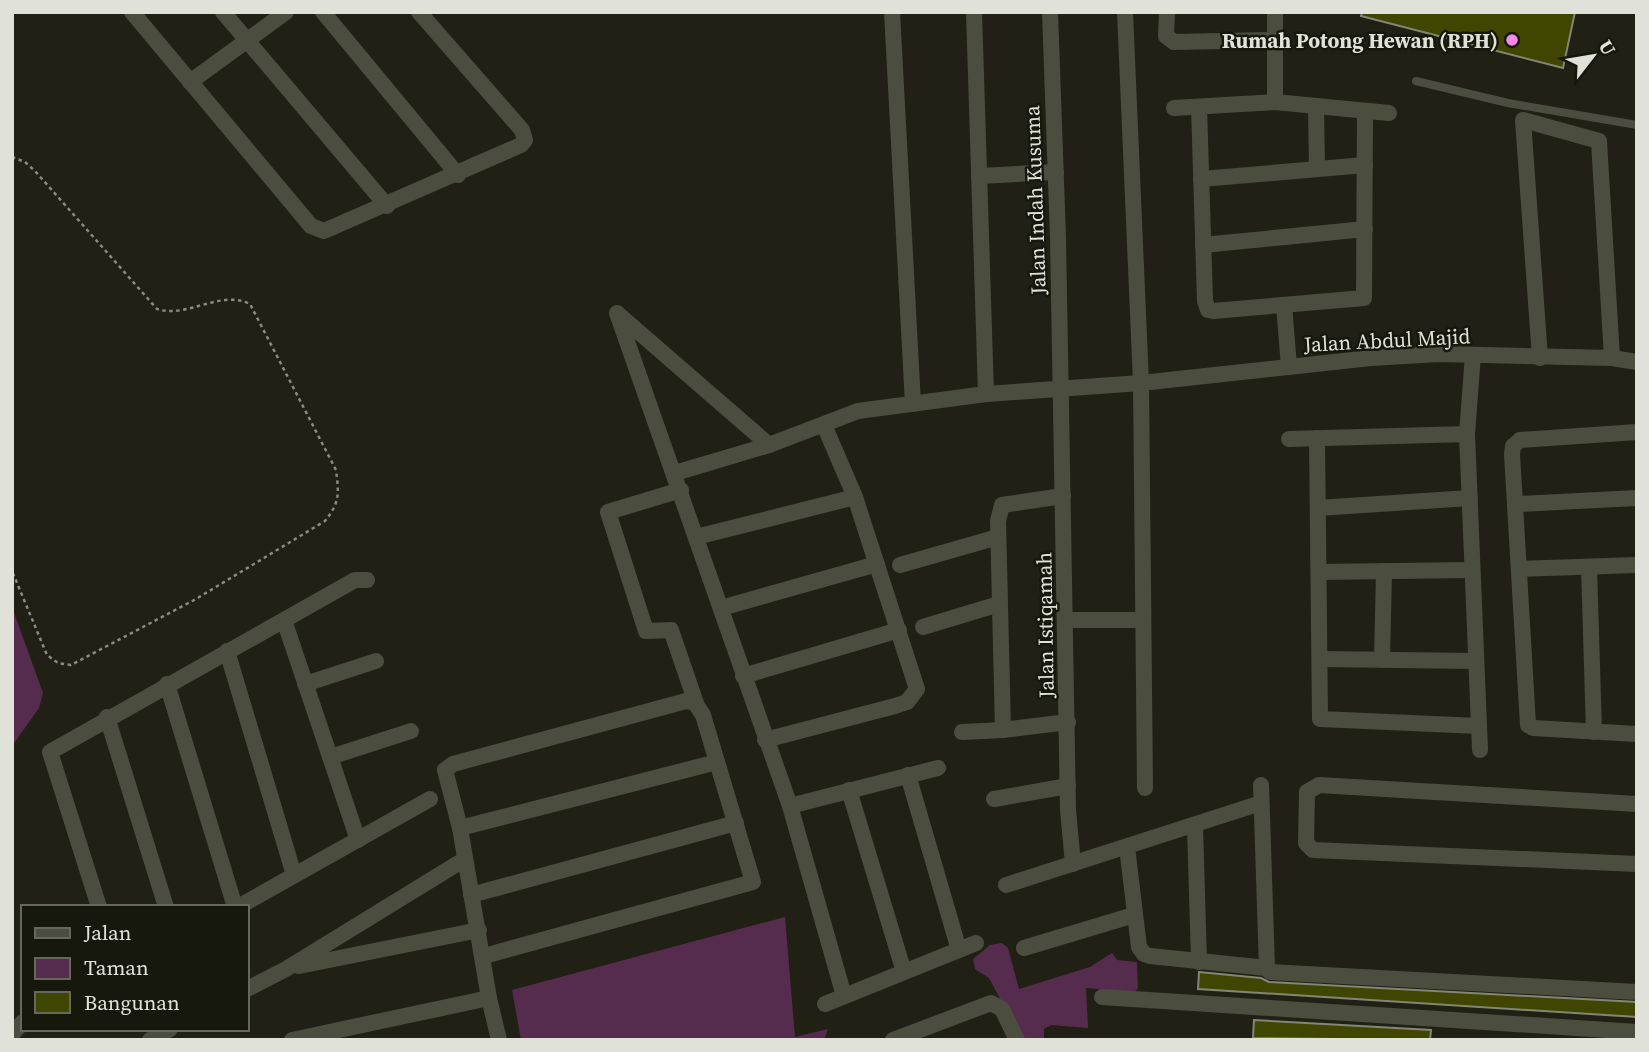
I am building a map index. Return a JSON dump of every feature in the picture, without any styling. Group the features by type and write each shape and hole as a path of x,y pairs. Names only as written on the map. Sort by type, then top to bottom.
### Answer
{"street":[{"path":"132,12 311,226 324,231 387,206 522,145 524,135 419,12"},
{"path":"223,12 387,206"},
{"path":"190,82 286,12"},
{"path":"323,12 458,175"},
{"path":"892,12 914,404"},
{"path":"974,12 986,394"},
{"name":"Jalan Indah Kusuma","path":"1050,12 1061,386"},
{"path":"1125,12 1141,383 1145,788"},
{"path":"1167,12 1166,36 1174,42 1274,40"},
{"path":"1275,12 1275,102"},
{"path":"1174,108 1275,102 1389,113"},
{"path":"1316,106 1317,169"},
{"path":"1199,107 1203,245 1208,310 1364,298 1365,111"},
{"path":"1541,358 1523,120 1599,141 1612,358"},
{"path":"1202,179 1365,165"},
{"path":"979,176 1056,172"},
{"path":"1203,245 1365,229"},
{"path":"1284,305 1289,367"},
{"path":"769,445 617,313 790,806 844,996"},
{"path":"1474,355 1467,434 1480,750"},
{"name":"Jalan Abdul Majid","path":"675,473 769,445 858,411 986,394 1061,386 1141,383 1371,358 1474,355 1612,358 1637,362"},
{"name":"Jalan Istiqamah","path":"1061,386 1068,786 1073,864"},
{"path":"765,740 908,702 917,689 855,497 824,425"},
{"path":"1637,432 1517,441 1512,454 1528,724 1533,728 1637,734"},
{"path":"1289,439 1467,434"},
{"path":"1317,438 1319,716 1324,721 1479,726"},
{"path":"484,956 749,885 754,877 703,715 697,706 671,630 646,631 608,512 681,490"},
{"path":"1003,730 998,537 1002,506 1063,496"},
{"path":"696,537 855,497"},
{"path":"1318,508 1470,498"},
{"path":"1517,503 1637,498"},
{"path":"900,565 998,537"},
{"path":"721,608 877,564"},
{"path":"1520,569 1637,565"},
{"path":"1589,567 1594,732"},
{"path":"1319,572 1472,570"},
{"path":"1382,660 1384,571"},
{"path":"98,905 50,752 107,717 355,580 367,580"},
{"path":"923,627 999,604"},
{"path":"284,620 358,840"},
{"path":"1066,620 1142,620"},
{"path":"743,676 899,630"},
{"path":"227,651 294,875"},
{"path":"1320,659 1476,661"},
{"path":"305,684 376,661"},
{"path":"167,684 235,905"},
{"path":"499,1040 489,998 484,956 460,828 445,770 453,764 686,701 697,706"},
{"path":"107,717 165,905"},
{"path":"962,732 1068,722"},
{"path":"330,757 411,731"},
{"path":"460,828 717,762"},
{"path":"790,806 938,768"},
{"path":"908,775 958,950"},
{"path":"1261,785 1267,968"},
{"path":"1637,804 1319,785 1307,792 1306,843 1313,850 1637,864"},
{"path":"994,799 1068,786"},
{"path":"849,790 904,972"},
{"path":"240,905 430,799"},
{"path":"1006,885 1261,803"},
{"path":"471,895 736,823"},
{"path":"1195,826 1199,962"},
{"path":"1127,847 1134,915 1144,954 1267,968 1270,972 1637,992"},
{"path":"248,988 286,969 465,859"},
{"path":"1024,948 1134,915"},
{"path":"286,969 479,930"},
{"path":"825,1004 976,943"},
{"path":"1102,996 1637,1032"},
{"path":"292,1040 489,998"},
{"path":"893,1040 991,1003 1002,1009 1017,1040"},
{"path":"150,1040 166,1031"}],"lane":[{"path":"1416,81 1508,103 1637,125"}],"path":[{"path":"12,157 25,162 35,171 157,309 169,313 238,298 250,304 336,470 339,489 337,507 325,521 196,599 71,665 58,663 47,655 12,571"}],"green space":[{"path":"12,607 43,693 39,708 12,746"},
{"path":"785,917 795,1037 828,1029 824,1040 521,1040 512,990"},
{"path":"1002,943 1008,948 1019,989 1090,967 1112,953 1117,960 1137,962 1138,988 1135,992 1086,988 1088,1028 1051,1025 1044,1029 1044,1040 1022,1040 989,978 975,969 973,959 990,945"}],"building":[{"name":"Rumah Potong Hewan (RPH)","path":"1362,12 1575,12 1563,68 1361,16"},
{"path":"1199,972 1261,978 1269,982 1637,1002 1637,1017 1198,989"},
{"path":"1254,1020 1431,1030 1430,1040 1253,1038"}],"place":[{"name":"Rumah Potong Hewan (RPH)","path":"1512,40"}]}
